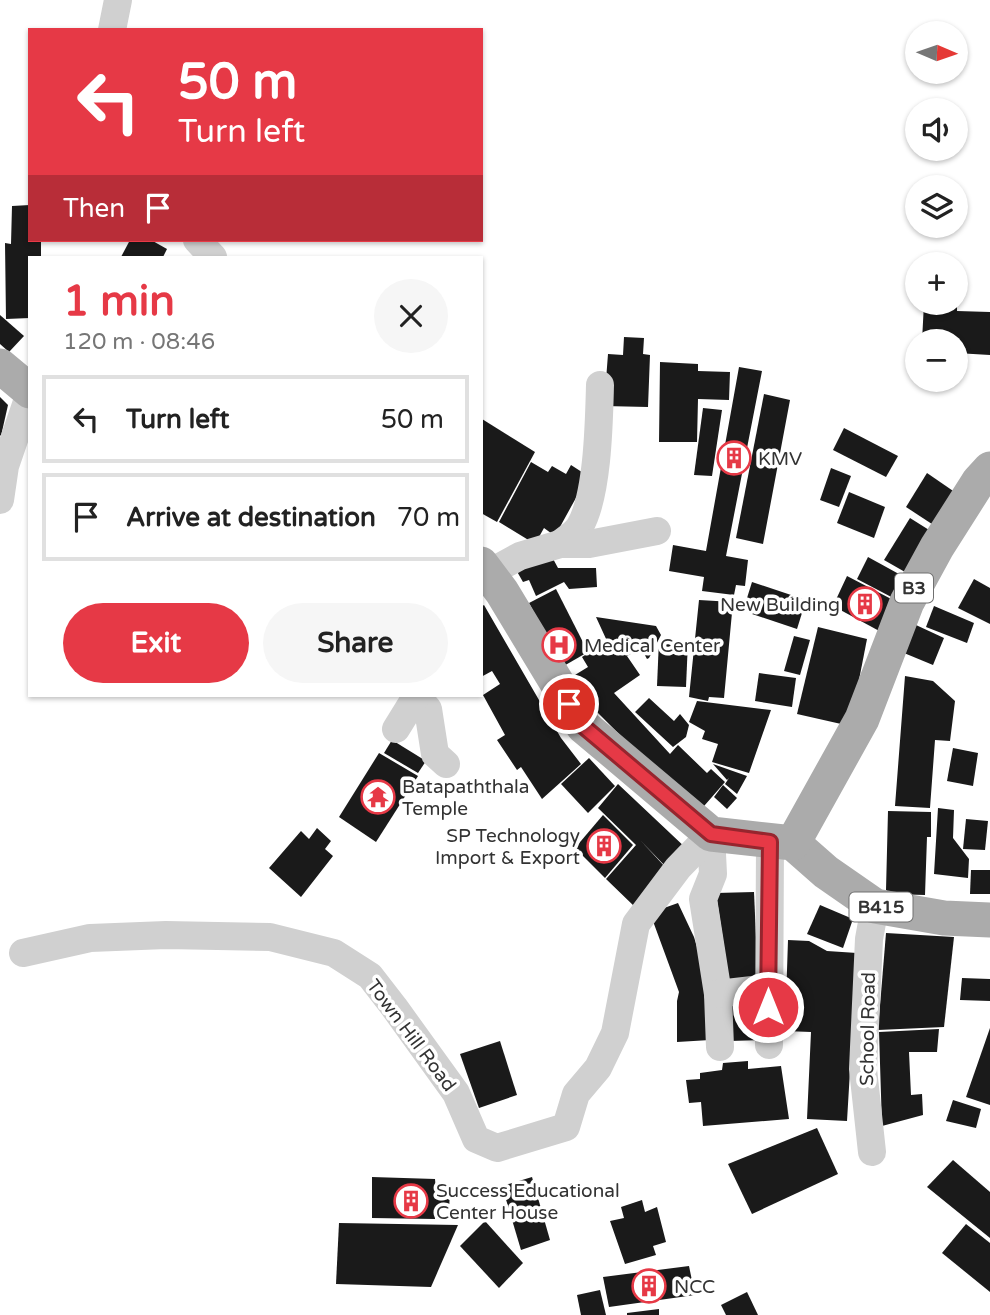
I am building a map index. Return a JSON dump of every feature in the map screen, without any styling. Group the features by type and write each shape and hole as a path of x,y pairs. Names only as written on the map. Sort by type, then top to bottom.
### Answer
{"main road":[{"path":"0,366 28,390"},
{"name":"B3","path":"782,843 862,719 907,602 937,547 979,481 990,469"},
{"path":"489,581 583,726 711,834 782,843"},
{"name":"B415","path":"782,843 875,906 944,918 990,920"}],"street":[{"path":"112,28 118,0"},
{"path":"199,242 212,256"},
{"path":"560,544 580,527 591,489 597,446 600,385"},
{"path":"0,500 5,466 28,398"},
{"path":"489,581 520,556 560,544 589,544 657,531"},
{"path":"396,729 415,697"},
{"path":"418,697 428,709 435,754 446,764"},
{"path":"711,834 713,874 703,899 718,995 720,1047"},
{"name":"Town Hill Road","path":"23,953 90,938 166,935 270,937 334,953 370,976 456,1093 476,1139 497,1149 566,1127 576,1094 598,1068 615,1032 636,924 669,878 711,834"},
{"path":"769,1045 768,988 782,843"},
{"name":"School Road","path":"872,1152 863,1069 869,939 875,906"},
{"path":"718,995 768,988"}],"building":[{"path":"28,205 28,242 41,242 41,256 28,256 28,318 6,319 5,243 11,244 12,206"},
{"path":"129,242 155,242 167,249 164,256 122,256"},
{"path":"990,312 990,355 968,354 968,329 923,329 923,315"},
{"path":"0,315 24,336 9,352 0,344"},
{"path":"624,337 644,338 643,354 650,355 648,407 604,406 608,354 623,355"},
{"path":"660,362 698,364 698,371 730,372 729,400 698,399 697,442 659,442"},
{"name":"KMV","path":"739,367 762,371 726,556 748,560 745,586 736,585 734,595 702,591 704,577 669,571 673,545 706,551"},
{"name":"KMV","path":"764,394 790,400 763,544 736,538"},
{"path":"0,397 8,405 1,436 0,435"},
{"name":"KMV","path":"703,408 722,410 712,476 694,475"},
{"path":"483,420 535,452 497,522 483,514"},
{"path":"844,428 898,456 886,477 833,450"},
{"path":"531,462 548,472 552,466 566,474 571,465 588,476 555,536 544,528 535,544 499,522"},
{"path":"831,468 851,476 839,507 820,500"},
{"path":"927,473 959,495 938,528 906,507"},
{"path":"849,492 885,507 874,538 837,523"},
{"path":"910,518 937,535 912,576 884,560"},
{"path":"551,555 558,568 596,568 597,587 569,589 564,582 536,596 529,580 523,582 515,568"},
{"path":"868,557 908,579 897,600 857,579"},
{"name":"New Building","path":"847,576 897,602 883,633 833,606"},
{"path":"974,579 990,588 990,624 958,608"},
{"path":"752,582 806,600 797,629 743,611"},
{"path":"556,589 588,652 562,667 529,603"},
{"path":"699,600 733,602 724,698 709,697 708,701 689,697"},
{"path":"483,606 561,738 581,764 542,799 521,767 517,770 497,740 505,735 483,695 500,684 492,671 483,676"},
{"path":"934,606 974,623 967,643 926,627"},
{"path":"596,617 656,626 661,635 649,658 647,659 641,648 627,656 640,675 614,693 670,754 678,745 707,773 711,769 725,782 698,813 586,701 570,678 588,667 582,657 607,641"},
{"path":"916,625 944,638 933,665 904,653"},
{"path":"818,627 867,639 850,726 797,714"},
{"path":"794,636 810,640 800,675 784,671"},
{"path":"659,640 688,641 686,687 657,686"},
{"path":"759,673 796,678 792,707 755,701"},
{"path":"905,676 933,681 955,701 950,741 935,740 930,808 895,806"},
{"path":"649,698 674,721 680,714 689,725 686,737 673,747 635,712"},
{"path":"697,701 771,710 749,773 712,762 718,744 702,739 705,731 689,722"},
{"name":"Batapaththala Temple","path":"392,740 426,761 418,773 384,753"},
{"path":"953,748 978,753 973,786 947,781"},
{"name":"Batapaththala Temple","path":"379,753 418,776 376,842 339,817"},
{"path":"589,758 615,786 588,813 561,784"},
{"path":"713,764 747,776 737,794 725,784 729,778 727,780"},
{"path":"618,784 688,850 668,869 640,840 667,869 635,907 606,879 636,845 598,808"},
{"path":"723,785 737,798 727,809 714,797"},
{"path":"938,808 954,810 953,838 969,859 968,878 934,874"},
{"path":"888,811 931,812 931,837 927,837 925,895 890,894 886,890"},
{"name":"SP Technology Import & Export","path":"603,815 633,845 605,878 575,848"},
{"path":"966,819 988,821 985,850 963,849"},
{"path":"317,828 331,841 325,849 333,856 301,897 269,868 301,831 309,839"},
{"path":"971,870 990,870 990,894 970,894"},
{"path":"754,892 758,983 730,987 716,893"},
{"path":"678,903 694,937 706,976 710,1040 677,1042 679,992 650,913"},
{"path":"820,905 853,919 843,948 807,934"},
{"path":"886,933 954,937 944,1027 878,1030"},
{"path":"788,940 809,941 827,951 857,953 847,1121 807,1119 811,1032 785,1031"},
{"path":"962,978 990,979 990,1001 960,1000"},
{"path":"761,1000 763,1040 730,1041 730,1001"},
{"path":"990,1028 990,1105 966,1097"},
{"path":"939,1029 937,1052 909,1052 911,1095 922,1094 923,1115 882,1126 879,1032"},
{"path":"500,1041 517,1095 479,1108 460,1054"},
{"path":"748,1061 748,1069 781,1066 789,1119 703,1126 701,1102 689,1103 686,1080 700,1079 700,1073 722,1070 723,1063"},
{"path":"953,1100 981,1109 976,1128 946,1121"},
{"path":"817,1128 838,1174 752,1214 728,1164"},
{"path":"953,1160 990,1192 990,1238 927,1187"},
{"name":"Success Educational Center House","path":"372,1177 435,1179 436,1191 450,1190 449,1211 435,1211 435,1219 372,1218"},
{"path":"532,1177 550,1240 521,1250 502,1186"},
{"path":"642,1200 645,1212 657,1207 666,1242 653,1246 656,1255 625,1264 610,1221 624,1218 621,1207"},
{"path":"485,1221 523,1263 499,1288 460,1246"},
{"path":"339,1223 458,1225 431,1287 336,1284"},
{"path":"966,1224 990,1243 990,1292 942,1253"},
{"name":"NCC","path":"689,1266 695,1295 609,1307 603,1277"},
{"path":"600,1290 606,1315 581,1315 577,1295"},
{"name":"NCC","path":"747,1292 758,1315 726,1315 721,1305"},
{"name":"NCC","path":"659,1309 659,1315 627,1315 627,1313"}],"place":[{"name":"KMV","path":"734,458"},
{"name":"New Building","path":"865,604"},
{"name":"Medical Center","path":"559,645"},
{"name":"Batapaththala Temple","path":"378,797"},
{"name":"SP Technology Import & Export","path":"604,846"},
{"name":"Success Educational Center House","path":"411,1201"},
{"name":"NCC","path":"649,1286"}],"route":[{"path":"569,704 583,726 711,834 770,842 768,1007"}]}
